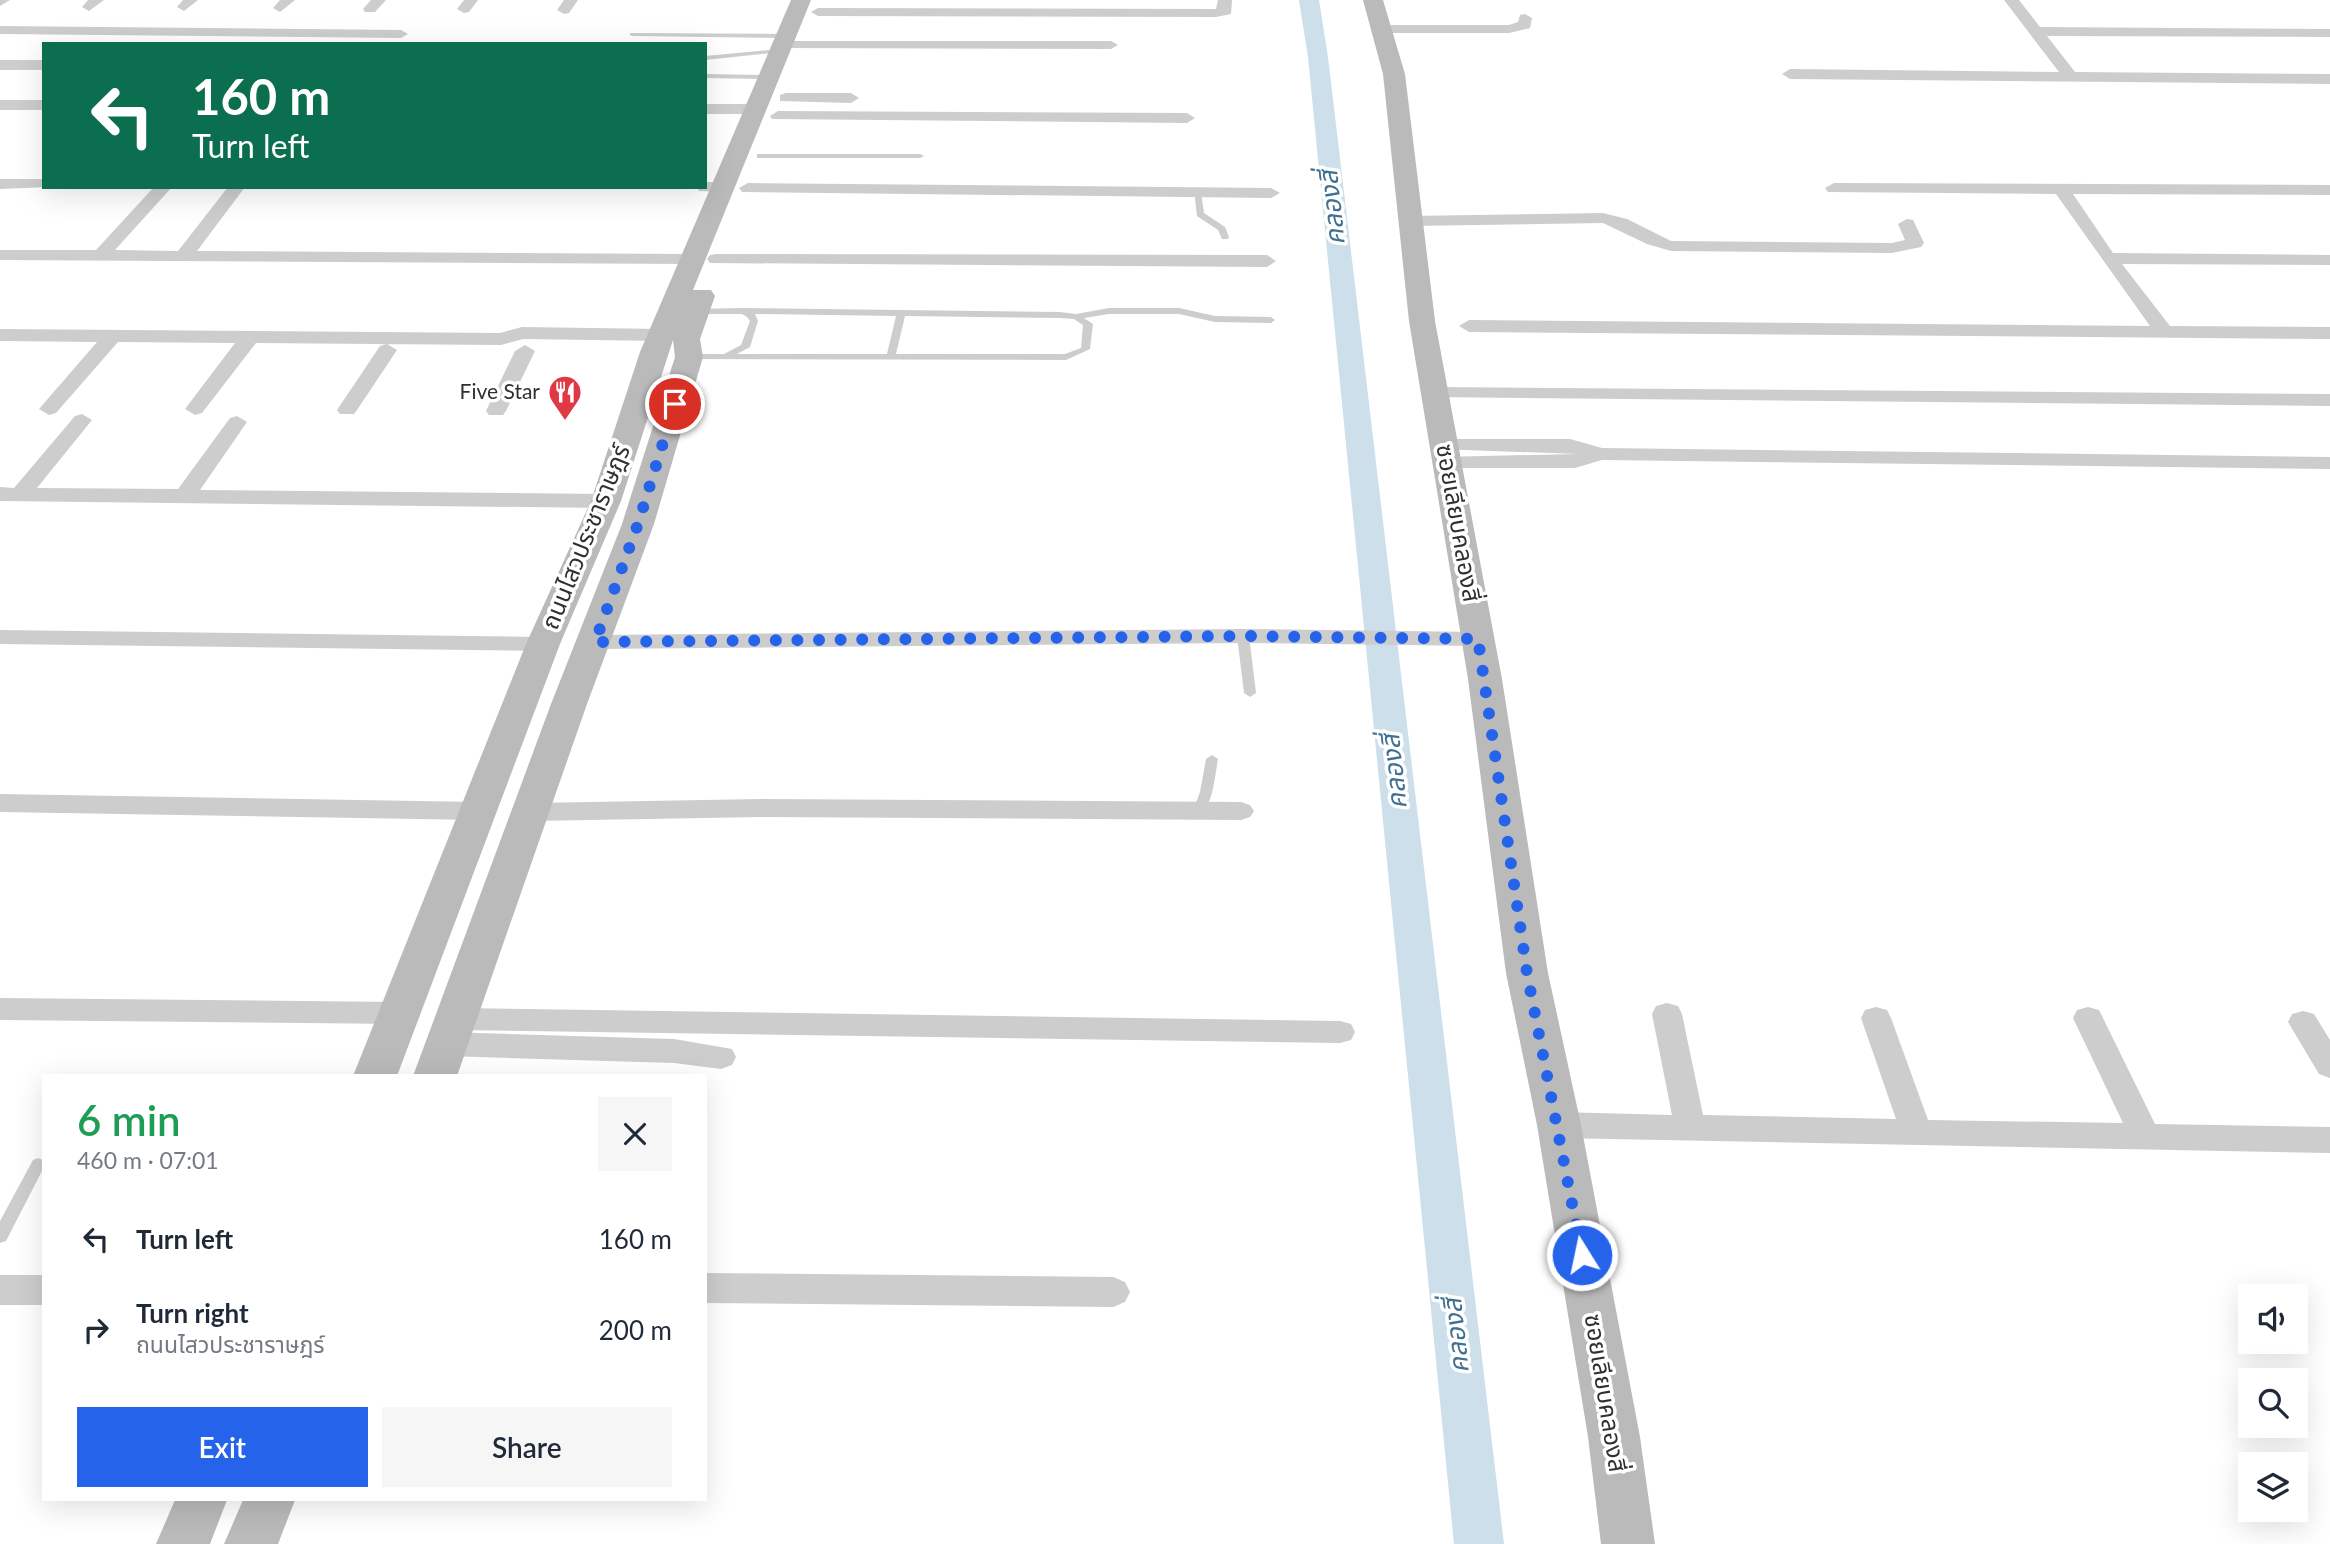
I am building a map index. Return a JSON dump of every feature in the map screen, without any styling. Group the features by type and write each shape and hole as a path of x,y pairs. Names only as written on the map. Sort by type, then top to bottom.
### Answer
{"main road":[{"name":"ถนนไสวประชาราษฎร์","path":"436,1074 569,704 638,524 689,357 686,339 697,311 704,259 725,187 814,4"},
{"name":"ซอยเลียบคลองสี่","path":"1377,14 1394,74 1409,221 1434,393 1478,639 1527,973 1559,1125 1614,1437 1628,1544"},
{"name":"ถนนไสวประชาราษฎร์","path":"725,187 760,156 780,72"},
{"name":"ถนนไสวประชาราษฎร์","path":"375,1074 401,1013 543,644 606,501 657,343 704,259"},
{"path":"183,1544 201,1501"},
{"path":"251,1544 269,1501"}],"street":[{"path":"814,4 1216,13 1226,11 1225,0"},
{"path":"2011,0 2070,76"},
{"path":"1377,14 1522,28 1525,18"},
{"path":"2036,31 2330,33"},
{"path":"2,32 401,34"},
{"path":"707,108 780,72 1111,45"},
{"path":"0,65 42,65"},
{"path":"780,72 868,99"},
{"path":"780,72 1043,116 1187,118"},
{"path":"1790,74 2330,79"},
{"path":"1043,116 1048,98"},
{"path":"0,105 42,105"},
{"path":"0,184 42,184"},
{"path":"725,187 1271,193"},
{"path":"1835,188 2330,190"},
{"path":"2060,188 2108,258 2165,332"},
{"path":"102,255 162,189"},
{"path":"183,256 235,189"},
{"path":"1409,221 1603,218 1617,220 1663,245 1892,248 1915,243 1908,224"},
{"path":"0,255 1266,261"},
{"path":"2108,258 2330,260"},
{"path":"1469,326 2330,332"},
{"path":"246,343 387,350 498,345 522,333 657,343"},
{"path":"0,335 108,341 498,345 525,351 657,343"},
{"path":"0,346 108,341"},
{"path":"49,409 108,341"},
{"path":"195,409 246,343"},
{"path":"347,410 387,350"},
{"path":"496,411 525,351"},
{"path":"1434,393 2330,400"},
{"path":"10,494 82,420"},
{"path":"184,496 237,422"},
{"path":"1445,454 1575,462 1601,454 2330,463"},
{"path":"10,494 606,501"},
{"path":"595,642 1243,636 1478,639"},
{"path":"0,637 543,644"},
{"path":"0,803 478,811"},
{"path":"532,812 761,808 1241,811"},
{"path":"0,1009 401,1013"},
{"path":"1667,1013 1690,1127"},
{"path":"1876,1018 1917,1132"},
{"path":"2088,1018 2146,1137"},
{"path":"2303,1022 2330,1066"},
{"path":"451,1031 1340,1032"},
{"path":"451,1031 721,1057"},
{"path":"1559,1125 2330,1140"},
{"path":"707,1288 1113,1292"},
{"path":"0,1290 42,1290"}],"lane":[{"path":"632,34 663,42"},
{"path":"707,53 780,72"},
{"path":"707,58 780,72"},
{"path":"707,76 780,72"},
{"path":"760,156 920,156"},
{"path":"1197,192 1200,214 1222,229 1225,237"},
{"path":"697,311 1076,317 1132,310 1186,311 1219,319 1272,320"},
{"path":"722,356 745,347 754,321 751,315 742,311"},
{"path":"891,357 901,314"},
{"path":"689,357 1074,355 1085,349 1088,324 1076,317"},
{"path":"1243,636 1250,693"},
{"path":"1199,811 1206,792 1212,759"},
{"path":"0,1236 38,1164"}],"waterway":[{"name":"คลองสี่","path":"1309,0 1318,57 1479,1544"}],"place":[{"name":"Five Star","path":"565,422"}],"route":[{"path":"675,404 638,524 595,642 1243,636 1478,639 1527,973 1559,1125 1582,1255"}]}
